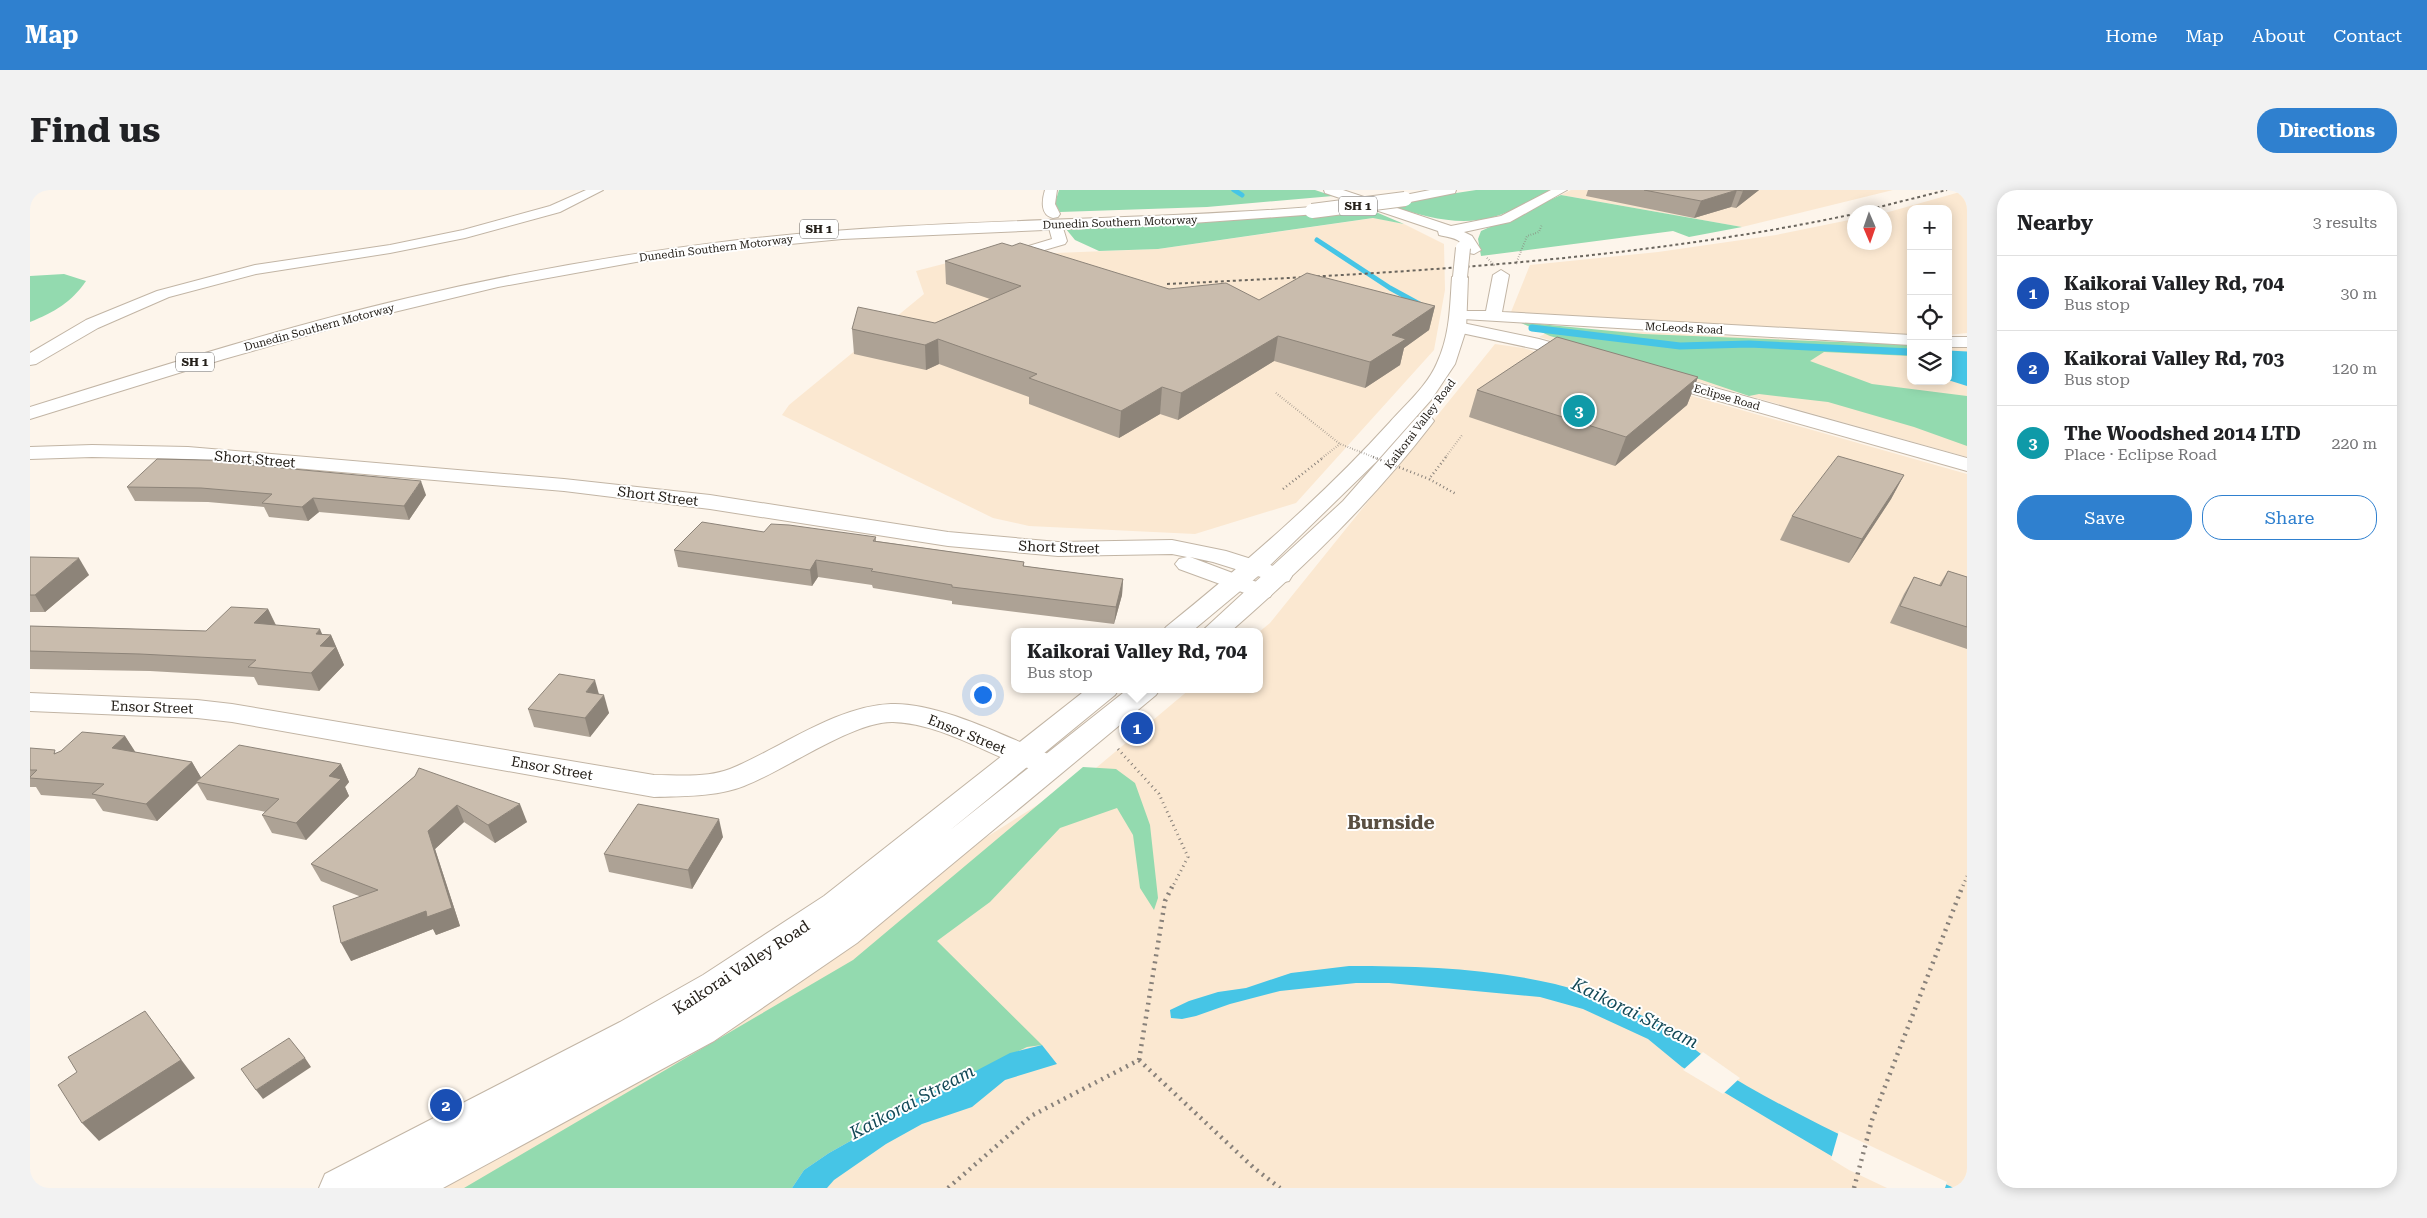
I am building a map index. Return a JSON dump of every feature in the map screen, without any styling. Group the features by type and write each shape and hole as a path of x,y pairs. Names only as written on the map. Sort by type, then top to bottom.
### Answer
{"main road":[{"path":"30,360 92,324 163,294 255,270 390,249 473,232 555,209 597,190"},
{"path":"983,264 1060,241 1048,204 1051,190"},
{"path":"1330,190 1443,230 1505,219 1561,190"},
{"name":"Dunedin Southern Motorway","path":"30,413 232,351 370,312 487,285 625,260 730,245 849,234 1198,220 1307,208 1402,194 1450,190"},
{"name":"Dunedin Southern Motorway","path":"30,402 261,332 380,300 493,275 616,253 743,236 867,225 1307,208"},
{"name":"Kaikorai Valley Road","path":"1219,628 1280,576 1393,462 1452,382 1469,351 1464,321 1468,249 1443,230"},
{"path":"1494,316 1494,307 1501,275"},
{"name":"McLeods Road","path":"1464,321 1494,316 1907,340"},
{"path":"1464,321 1593,359"},
{"name":"Kaikorai Valley Road","path":"1181,628 1255,566 1369,458 1424,396 1446,364 1464,321"},
{"path":"1952,342 1967,342"},
{"name":"Eclipse Road","path":"1639,372 1967,465"},
{"name":"Short Street","path":"30,453 92,451 188,453 564,485 710,502 948,540 1058,549 1172,547 1218,556 1255,566 1280,576"},
{"path":"1058,549 1076,555 1178,560 1261,592"},
{"name":"Kaikorai Valley Road","path":"402,1188 701,1030 845,933 1037,762 1102,693"},
{"name":"Kaikorai Valley Road","path":"340,1188 633,1033 716,986 836,905 1037,762 1098,730 1141,693"},
{"name":"Ensor Street","path":"30,702 197,709 232,713 654,786 696,785 734,779 858,719 891,713 926,716 1037,762"}],"path":[{"path":"1516,264 1520,251"},
{"path":"1276,393 1340,444 1429,479 1456,494"},
{"path":"1429,479 1462,435"},
{"path":"1283,489 1340,444"},
{"path":"1098,730 1159,794 1188,857 1165,901 1139,1060"},
{"path":"1854,1186 1868,1129 1967,876"},
{"path":"948,1188 1031,1116 1139,1060"},
{"path":"1139,1060 1254,1168 1280,1188"}],"shaded area":[{"path":"1571,190 1893,190 1742,227 1561,195"},
{"path":"1967,190 1967,333 1952,335 1952,205 1914,205"},
{"path":"1907,207 1907,336 1511,312 1530,265 1658,252 1776,235 1847,220 1847,250 1892,250 1892,211"},
{"path":"1374,218 1404,224 1444,244 1445,290 1434,350 1296,503 1195,534 1029,526 993,518 782,415 789,405 924,294 916,271 974,256 1158,249"},
{"path":"1555,328 1907,345 1907,385 1952,385 1952,347 1967,348 1967,457 1539,337"},
{"path":"1495,344 1523,348 1967,474 1967,1188 430,1188 1096,768 1185,693 1263,693 1263,629 1270,623"}],"green space":[{"path":"1059,190 1315,190 1333,196 1207,207 1060,212 1055,203"},
{"path":"1476,190 1550,190 1527,204 1506,213 1487,219 1469,221 1430,217 1384,204"},
{"path":"1561,195 1742,227 1689,237 1673,231 1481,256 1478,239 1481,231"},
{"path":"1364,207 1404,224 1373,218 1158,249 1099,251 1075,240 1066,229 1225,221"},
{"path":"64,274 86,281 68,301 30,322 30,276"},
{"path":"1519,322 1643,334 1907,345 1907,356 1824,352 1810,361 1872,384 1967,396 1967,446 1914,427 1828,402 1759,394 1749,396 1702,380 1550,336"},
{"path":"1083,767 1116,769 1135,783 1150,825 1158,898 1154,910 1140,888 1133,835 1117,808 1060,828 990,902 937,941 1042,1045 1027,1047 947,1086 896,1107 870,1130 829,1153 804,1170 792,1188 464,1188 853,960"}],"water":[{"path":"1952,356 1967,358 1967,386 1952,381"},
{"name":"Kaikorai Stream","path":"1349,966 1427,967 1504,974 1555,984 1597,997 1667,1029 1737,1080 1772,1100 1849,1139 1954,1188 1893,1188 1850,1167 1682,1067 1648,1039 1583,1009 1540,997 1389,983 1356,983 1280,991 1230,1004 1196,1016 1182,1019 1171,1018 1170,1010 1189,1001 1218,992 1246,988 1291,973"},
{"name":"Kaikorai Stream","path":"1042,1045 1057,1064 1005,1080 972,1107 922,1124 886,1144 834,1180 827,1188 792,1188 804,1170 829,1153 870,1130 896,1107 947,1086 1010,1053"}],"pier":[{"path":"1703,1052 1740,1078 1723,1094 1683,1070"},
{"path":"1839,1131 1947,1182 1945,1188 1887,1188 1849,1170 1831,1159"}],"building":[{"path":"1644,190 1737,190 1701,201"},
{"path":"1002,243 1012,246 1020,243 1169,289 1226,283 1259,300 1307,273 1435,306 1392,335 1406,339 1370,362 1278,336 1181,393 1162,387 1121,411 1029,378 1037,374 938,339 925,345 852,329 858,307 935,323 1021,286 945,261"},
{"path":"1557,337 1698,377 1626,437 1477,390"},
{"path":"1838,456 1904,475 1862,539 1792,516"},
{"path":"157,459 254,461 250,465 421,481 404,506 313,498 302,507 262,503 272,494 201,488 127,487"},
{"path":"702,522 764,532 771,524 789,525 876,537 873,541 1024,562 1023,566 1123,579 1116,607 952,587 952,585 871,571 873,569 816,560 810,570 674,550"},
{"path":"30,557 79,558 35,595 30,595"},
{"path":"1948,571 1967,577 1967,627 1900,606 1914,577 1941,586"},
{"path":"231,607 268,609 254,623 320,629 316,634 331,635 320,646 336,647 311,673 248,667 256,660 30,651 30,626 206,631"},
{"path":"559,674 595,680 586,692 604,695 585,718 528,709"},
{"path":"82,732 125,736 112,748 192,762 146,804 92,794 104,784 30,778 37,770 30,770 30,748 55,750 54,754 61,751"},
{"path":"239,745 341,764 329,776 341,779 296,823 262,815 279,799 196,782"},
{"path":"419,768 520,804 488,825 457,805 428,831 452,908 427,917 426,911 341,943 333,906 378,890 311,864 415,776"},
{"path":"638,804 719,819 688,870 604,854"},
{"path":"145,1011 181,1060 82,1123 58,1085 77,1072 68,1057"},
{"path":"289,1038 305,1058 256,1090 241,1069"}],"waterway":[{"path":"1234,190 1242,195"},
{"path":"1317,240 1390,288 1423,306"},
{"path":"1532,328 1680,346 1749,344 1907,352"},
{"path":"1952,354 1967,355"}],"railway":[{"path":"1887,205 1947,190"},
{"path":"1167,284 1426,270 1512,263 1684,244 1847,215"}],"place":[{"name":"The Woodshed 2014 LTD","path":"1579,411"},
{"name":"Kaikorai Valley Rd, 704","path":"1137,728"},
{"name":"Kaikorai Valley Rd, 703","path":"446,1105"}],"district":[{"name":"Burnside","path":"1391,822"}]}
